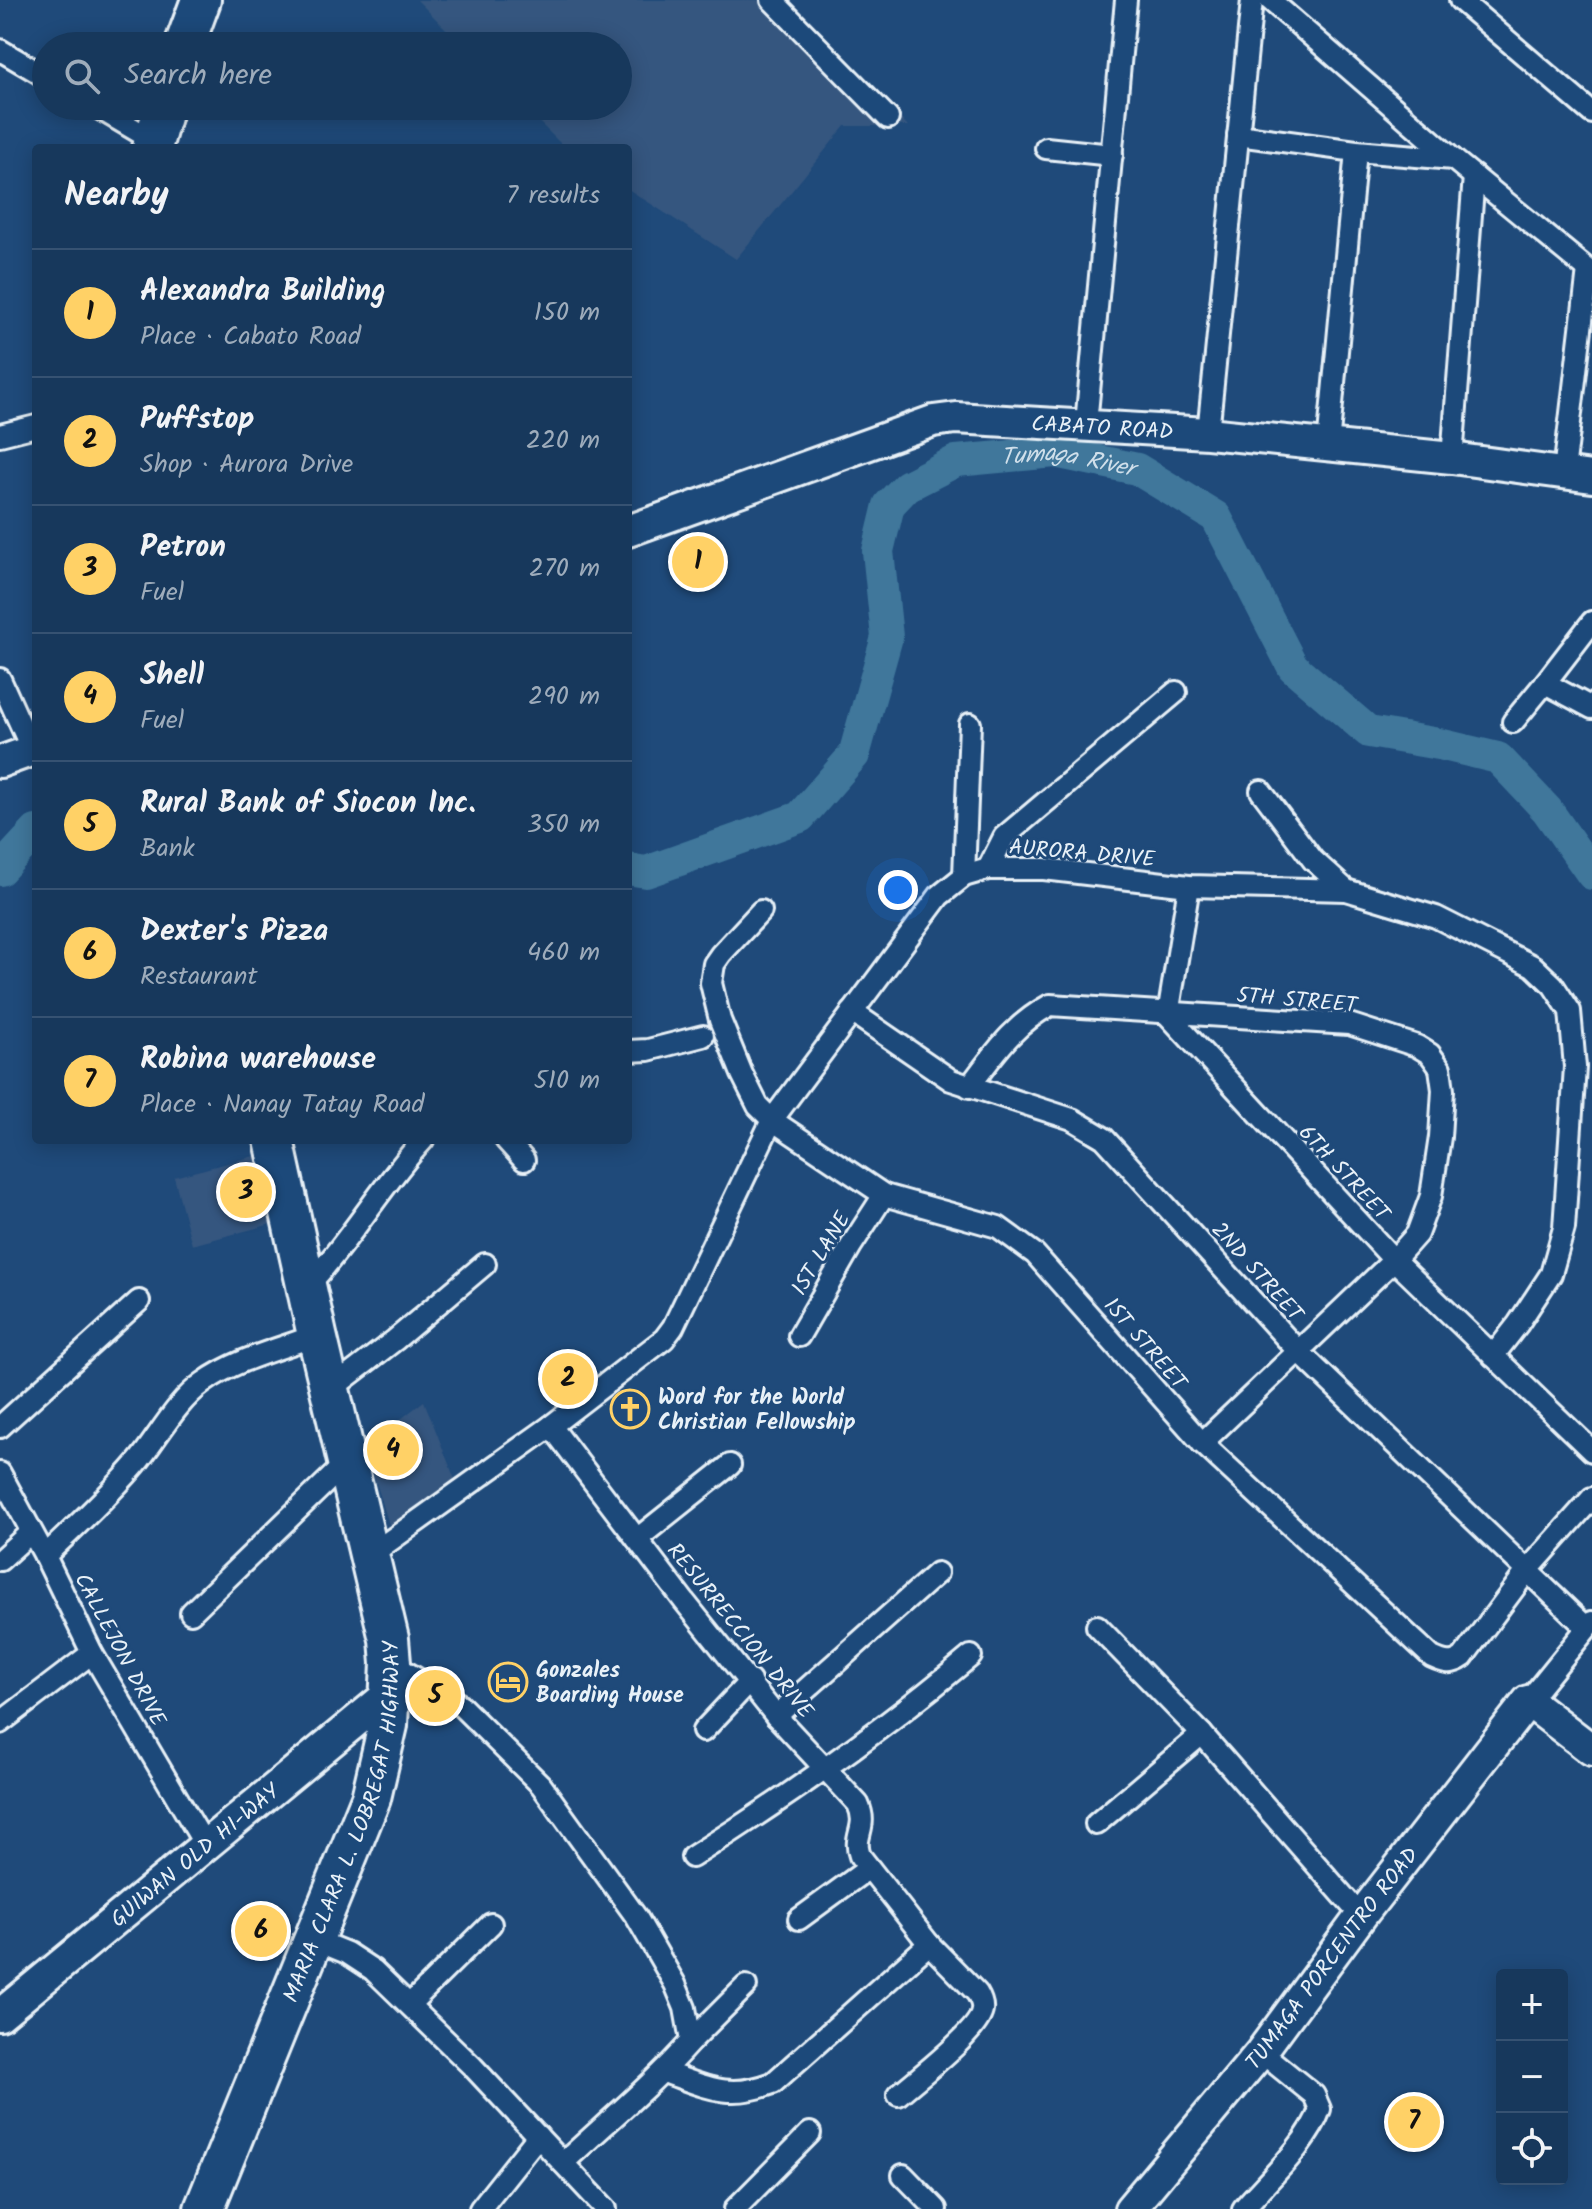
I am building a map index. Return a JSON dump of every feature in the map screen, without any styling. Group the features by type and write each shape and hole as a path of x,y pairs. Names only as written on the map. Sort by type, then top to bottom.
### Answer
{"highway":[{"path":"189,32 201,0"},
{"name":"MARIA CLARA L. LOBREGAT HIGHWAY","path":"204,2209 371,1798 388,1725 389,1639 275,1144"}],"street":[{"path":"772,0 888,118"},
{"path":"1086,424 1126,0"},
{"path":"1208,433 1252,0"},
{"path":"1270,0 1453,159 1590,272 1578,475"},
{"path":"1460,0 1592,113"},
{"path":"0,50 32,69"},
{"path":"128,120 157,132"},
{"path":"1238,135 1356,151 1453,159"},
{"path":"1046,148 1112,155"},
{"path":"1328,446 1356,151"},
{"path":"1452,458 1474,176"},
{"name":"CABATO ROAD","path":"632,530 933,421 956,418 1208,433 1452,458 1578,475"},
{"path":"0,435 32,427"},
{"path":"1513,722 1592,622"},
{"path":"0,679 32,745"},
{"path":"1545,683 1592,708"},
{"path":"988,869 1004,837 1176,692"},
{"path":"964,876 970,724"},
{"path":"0,762 32,750"},
{"path":"1261,791 1313,860 1346,890"},
{"name":"AURORA DRIVE","path":"370,1555 551,1426 664,1339 673,1327 772,1120 939,896 964,876 988,869 1044,869 1189,886 1346,890 1436,917 1533,966 1553,985 1570,1011 1575,1067 1564,1228 1551,1274 1493,1356"},
{"path":"1168,1015 1189,886"},
{"path":"761,911 714,964 711,983 720,1020 742,1074 758,1106 772,1120"},
{"name":"5TH STREET","path":"969,1087 1009,1034 1028,1017 1050,1005 1168,1015 1349,1024 1417,1046 1430,1054 1440,1068 1443,1090 1440,1137 1431,1196 1417,1234 1394,1260 1202,1443"},
{"name":"2ND STREET","path":"852,1012 939,1073 969,1087 1072,1119 1104,1138 1298,1351 1527,1571 1590,1625"},
{"name":"6TH STREET","path":"1168,1015 1394,1260 1592,1451"},
{"path":"632,1051 648,1050 703,1036"},
{"name":"1ST STREET","path":"772,1120 884,1195 998,1227 1035,1254 1202,1443 1432,1657 1444,1663 1455,1663 1463,1657 1527,1571"},
{"path":"307,1287 345,1243 395,1171 419,1144"},
{"path":"510,1144 524,1160"},
{"name":"1ST LANE","path":"799,1336 884,1195"},
{"path":"330,1390 485,1264"},
{"path":"0,1427 139,1301"},
{"path":"45,1556 102,1502 179,1406 202,1383 239,1363 317,1335"},
{"name":"RESURRECCION DRIVE","path":"551,1426 776,1716 858,1804 863,1814 863,1826 857,1847 869,1868"},
{"path":"191,1613 348,1461"},
{"path":"637,1539 730,1465"},
{"name":"CALLEJON DRIVE","path":"0,1473 92,1653 205,1845"},
{"path":"1527,1571 1592,1498"},
{"path":"0,1560 31,1532"},
{"path":"776,1716 937,1573"},
{"path":"1590,1625 1528,1701 1592,1750"},
{"path":"1097,1626 1202,1734 1361,1916"},
{"path":"0,1723 92,1653"},
{"path":"692,1857 905,1712 971,1656"},
{"path":"390,1678 459,1704 541,1785 637,1918 675,1984 685,2008 691,2041"},
{"name":"GUIWAN OLD HI-WAY","path":"0,2015 205,1845 390,1678"},
{"path":"703,1731 750,1681"},
{"name":"TUMAGA PORCENTRO ROAD","path":"1130,2209 1261,2052 1361,1916 1528,1701"},
{"path":"1096,1824 1202,1734"},
{"path":"799,1919 869,1868 929,1944 982,2001 983,2013 974,2029 898,2095"},
{"path":"410,2004 491,1924"},
{"path":"315,1940 359,1960 410,2004 606,2209"},
{"path":"664,2072 733,2093 773,2083 929,1944"},
{"path":"563,2163 628,2101 664,2072 746,1986"},
{"path":"1243,2209 1301,2140 1320,2109 1314,2095 1261,2052"},
{"path":"735,2209 810,2133"},
{"path":"480,2209 538,2136"},
{"path":"903,2175 936,2209"},
{"path":"577,2209 590,2192"}],"shaded area":[{"path":"417,0 780,0 908,126 845,126 736,259 632,192 632,144 561,144 537,120 632,120 632,32 449,32"},
{"path":"262,1154 279,1222 192,1245 174,1177"},
{"path":"424,1401 456,1482 391,1531 365,1447"}],"waterway":[{"name":"Tumaga River","path":"632,870 646,872 800,817 854,755 887,637 878,551 889,505 907,486 956,461 1055,452 1137,469 1216,517 1293,667 1369,732 1498,758 1547,810 1592,874"},
{"name":"Tumaga River","path":"0,870 32,835"}],"place":[{"name":"Alexandra Building","path":"698,562"},
{"name":"Petron","path":"246,1192"},
{"name":"Puffstop","path":"568,1379"},
{"name":"Word for the World Christian Fellowship","path":"630,1409"},
{"name":"Shell","path":"393,1450"},
{"name":"Gonzales Boarding House","path":"508,1682"},
{"name":"Rural Bank of Siocon Inc.","path":"435,1696"},
{"name":"Dexter's Pizza","path":"261,1931"},
{"name":"Robina warehouse","path":"1414,2122"}]}
